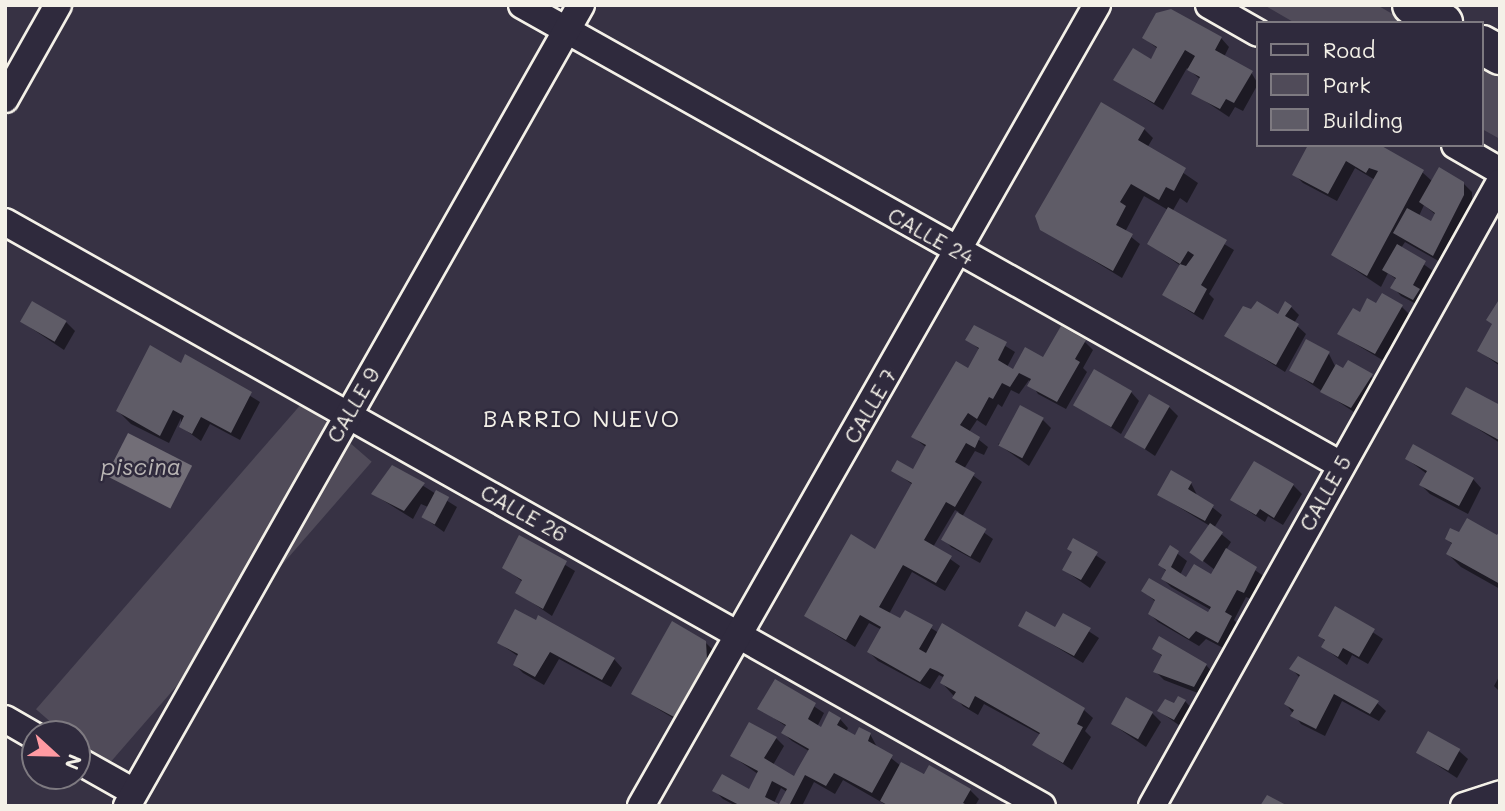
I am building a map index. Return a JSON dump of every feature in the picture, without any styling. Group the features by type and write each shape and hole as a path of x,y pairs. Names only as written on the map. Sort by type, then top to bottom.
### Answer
{"highway":[{"path":"1412,5 1440,21"},
{"path":"1484,46 1500,55"}],"street":[{"path":"5,99 58,5"},
{"name":"CALLE 24","path":"522,5 1341,465"},
{"name":"CALLE 9","path":"130,799 581,5"},
{"name":"CALLE 7","path":"641,806 1097,5"},
{"path":"1209,5 1256,32"},
{"path":"1458,147 1500,171"},
{"name":"CALLE 5","path":"1152,806 1500,182"},
{"name":"CALLE 26","path":"5,222 1042,806"},
{"path":"5,719 21,728"},
{"path":"91,770 130,799"},
{"path":"1464,806 1500,794"}],"green space":[{"path":"1264,5 1377,5 1405,21 1292,21"},
{"path":"1484,65 1500,74 1500,139 1484,130"},
{"path":"303,402 372,462 105,769 91,757 91,720 48,720 36,709"}],"water":[{"name":"piscina","path":"128,433 192,466 170,508 106,476"}],"building":[{"path":"1171,9 1222,37 1215,50 1253,71 1234,103 1226,99 1220,109 1191,94 1200,77 1187,70 1195,56 1185,50 1154,103 1113,80 1133,48 1151,59 1157,47 1142,38 1156,13"},
{"path":"1101,102 1145,128 1138,140 1186,168 1174,191 1166,187 1159,200 1131,184 1120,202 1126,206 1116,225 1133,234 1113,271 1040,230 1035,216"},
{"path":"1307,147 1384,147 1424,170 1367,276 1331,255 1378,171 1369,168 1366,173 1346,161 1328,194 1292,175"},
{"path":"1439,167 1464,182 1464,195 1433,256 1393,233 1407,208 1431,221 1435,213 1419,202"},
{"path":"1168,207 1227,240 1201,285 1207,289 1194,313 1162,295 1180,264 1147,244","holes":["1188,251 1194,255 1186,266 1180,264"]},
{"path":"1397,244 1426,261 1413,285 1420,289 1413,300 1390,288 1396,278 1382,270"},
{"path":"1382,293 1403,305 1375,354 1337,334 1353,308 1360,312 1367,298 1376,303"},
{"path":"1500,298 1500,364 1477,351 1492,324 1486,320"},
{"path":"32,301 67,321 55,342 20,322"},
{"path":"1257,301 1278,314 1285,301 1292,306 1285,316 1299,324 1276,365 1224,336 1243,306 1251,309"},
{"path":"974,325 1007,342 998,360 1013,369 1025,347 1043,357 1061,326 1086,340 1075,359 1080,362 1057,402 1027,386 1031,379 1019,373 1010,387 1002,383 993,399 989,397 977,419 968,413 960,425 980,437 975,448 966,443 955,462 975,473 955,507 946,502 924,540 952,556 936,583 903,565 879,607 900,618 905,610 933,625 919,649 926,653 942,623 1085,708 1077,724 1083,727 1063,763 1032,745 1040,733 975,696 969,708 952,698 956,692 940,683 944,675 937,671 930,668 920,682 867,652 881,627 860,615 846,640 804,616 851,534 875,549 912,483 891,471 897,460 913,469 926,445 911,437 956,361 968,368 979,348 965,340"},
{"path":"1306,339 1330,352 1313,383 1289,371"},
{"path":"150,345 181,363 185,354 252,392 231,433 201,417 192,434 179,427 184,416 173,410 160,436 116,411"},
{"path":"1348,360 1373,374 1351,408 1320,392 1336,364 1343,368"},
{"path":"1094,369 1132,391 1111,427 1073,405"},
{"path":"1466,387 1500,405 1499,440 1451,414"},
{"path":"1149,394 1170,406 1145,449 1124,437"},
{"path":"1020,405 1044,418 1022,458 998,446"},
{"path":"1413,444 1474,478 1459,506 1419,485 1427,471 1405,459"},
{"path":"1254,461 1294,484 1274,518 1260,509 1256,515 1230,500"},
{"path":"392,465 425,483 404,511 371,494"},
{"path":"1171,470 1192,482 1188,489 1214,505 1205,521 1157,495"},
{"path":"436,490 449,497 435,524 421,517"},
{"path":"957,512 986,529 970,557 941,540"},
{"path":"1467,518 1497,535 1500,530 1500,584 1446,554 1452,543 1445,539 1450,528 1459,532"},
{"path":"1210,523 1223,532 1202,562 1189,552"},
{"path":"519,535 567,561 543,609 515,593 522,580 502,568"},
{"path":"1073,538 1098,552 1081,580 1062,570 1072,552 1067,549"},
{"path":"1170,545 1179,551 1171,567 1186,577 1194,564 1211,574 1226,548 1257,567 1244,593 1237,590 1225,612 1232,616 1218,643 1196,631 1189,639 1148,614 1155,600 1141,591 1149,578 1208,612 1211,607 1161,579 1166,570 1158,565"},
{"path":"1335,606 1375,629 1359,657 1343,648 1338,657 1321,647 1325,640 1318,636"},
{"path":"515,609 536,620 538,615 615,658 602,680 550,652 535,677 513,665 518,654 497,643"},
{"path":"1026,611 1055,627 1063,613 1091,628 1074,656 1018,626"},
{"path":"672,621 706,641 707,660 674,717 631,694"},
{"path":"1159,636 1207,664 1194,687 1153,672 1162,655 1152,649"},
{"path":"1298,656 1379,701 1370,714 1334,694 1316,729 1290,716 1294,710 1284,704 1300,675 1289,669"},
{"path":"775,679 816,703 808,719 821,727 829,711 841,718 837,725 855,735 859,727 871,733 868,741 893,755 872,793 834,773 826,786 805,775 789,806 741,806 712,791 722,774 749,789 758,771 730,756 749,722 777,737 764,758 794,776 809,749 781,733 786,725 757,709","holes":["772,781 787,789 779,804 765,797"]},
{"path":"1178,696 1186,700 1174,720 1157,711 1165,699 1174,703"},
{"path":"1126,697 1153,712 1138,739 1111,724"},
{"path":"1428,731 1460,749 1448,771 1416,753"},
{"path":"901,762 924,774 929,765 971,789 963,803 969,806 889,806 880,801"},
{"path":"1267,795 1288,806 1260,806"}],"district":[{"name":"BARRIO NUEVO","path":"582,418"}]}
